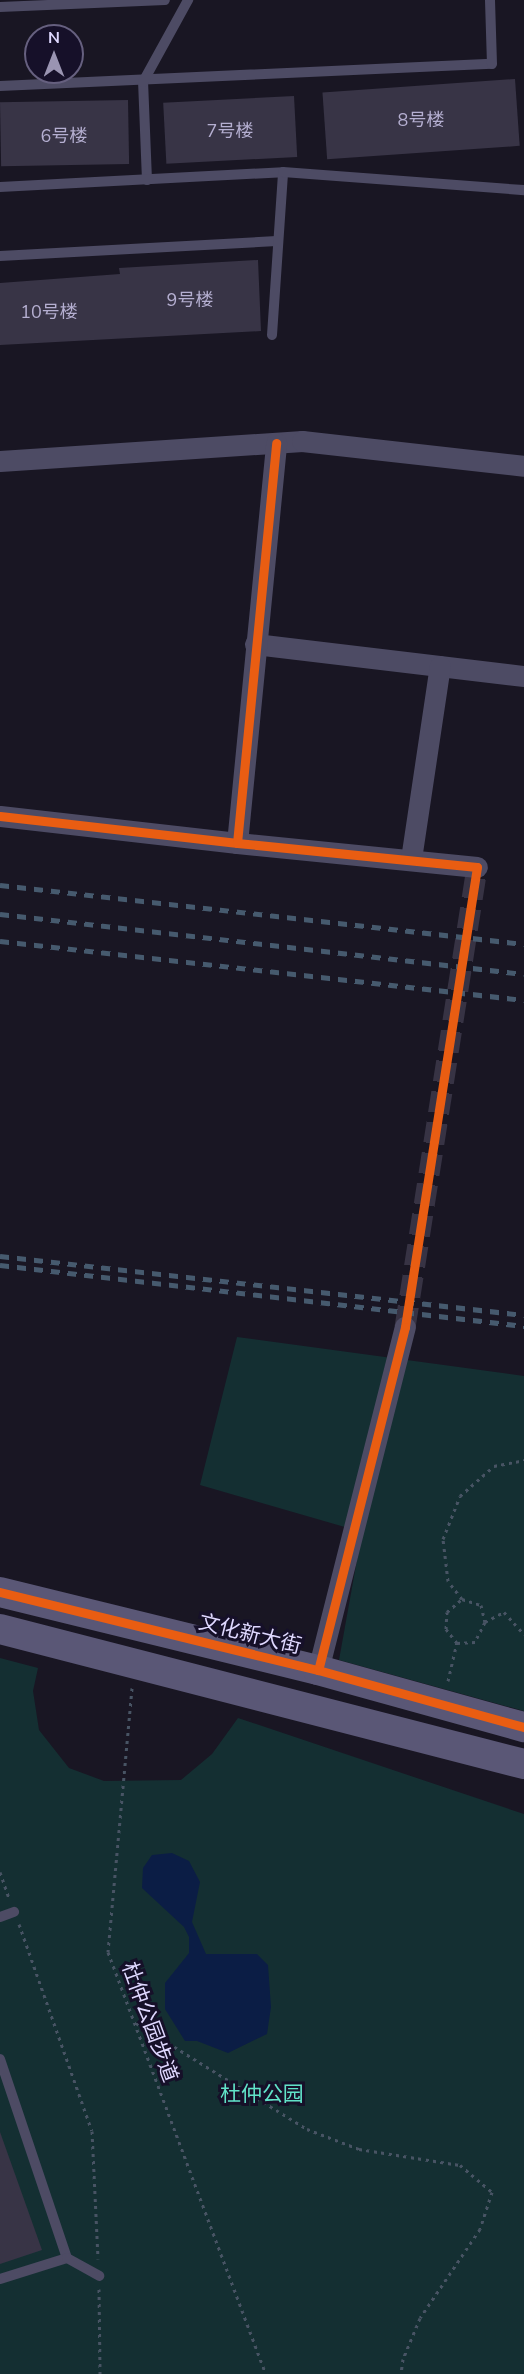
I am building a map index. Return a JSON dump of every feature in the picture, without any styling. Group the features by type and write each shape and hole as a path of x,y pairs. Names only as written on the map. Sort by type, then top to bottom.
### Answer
{"street":[{"path":"0,461 302,441 524,466"},
{"path":"237,843 276,443"},
{"path":"255,644 524,676"},
{"path":"411,860 440,666"},
{"path":"0,816 477,867"},
{"path":"318,1670 405,1327"},
{"name":"文化新大街","path":"0,1592 318,1670 524,1727"},
{"path":"0,1629 524,1764"}],"lane":[{"path":"0,8 165,0"},
{"path":"147,180 143,82 188,0"},
{"path":"0,86 143,82 492,64 490,0"},
{"path":"273,334 283,172"},
{"path":"0,187 283,172 524,190"},
{"path":"0,256 277,241"},
{"path":"0,1917 14,1912"},
{"path":"0,2059 67,2258 99,2276"},
{"path":"0,2279 67,2258"}],"path":[{"path":"485,1622 482,1605 462,1599 448,1581 443,1539 460,1496 494,1466 524,1460"},
{"path":"457,1643 446,1629 447,1612 462,1599"},
{"path":"457,1643 475,1642 485,1622 504,1612 519,1624 524,1634"},
{"path":"519,1624 524,1622"},
{"path":"442,1706 457,1643"},
{"path":"0,1872 92,2130 97,2161 100,2374"},
{"path":"134,2022 307,2129 359,2149 460,2165 492,2192 480,2229 420,2318 403,2359 401,2374"}],"green space":[{"path":"237,1337 524,1376 524,1711 339,1660 362,1532 200,1485"},
{"name":"杜仲公园","path":"0,1658 38,1668 33,1691 39,1730 69,1768 104,1781 181,1780 212,1754 238,1718 524,1814 524,2374 0,2374"}],"water":[{"path":"172,1853 189,1861 200,1882 192,1922 206,1954 257,1954 268,1965 271,2007 267,2034 228,2053 197,2041 185,2041 165,2009 165,1983 189,1953 189,1937 184,1927 142,1888 143,1868 152,1855"}],"building":[{"path":"515,79 520,146 327,159 322,92"},
{"path":"294,96 297,157 166,164 163,103"},
{"path":"128,100 129,164 1,166 0,102"},
{"path":"258,260 261,331 0,345 0,283 120,274 119,268"},
{"path":"0,2132 42,2250 0,2264"}],"tunnel":[{"path":"405,1327 477,867"}],"railway":[{"path":"0,885 524,944"},
{"path":"0,914 524,974"},
{"path":"0,941 524,1000"},
{"path":"0,1256 524,1315"},
{"path":"0,1265 524,1326"}],"cycle path":[{"path":"0,816 237,843 276,443"},
{"path":"237,843 477,867 405,1327 318,1670"},
{"path":"0,1592 318,1670 524,1727"}]}
